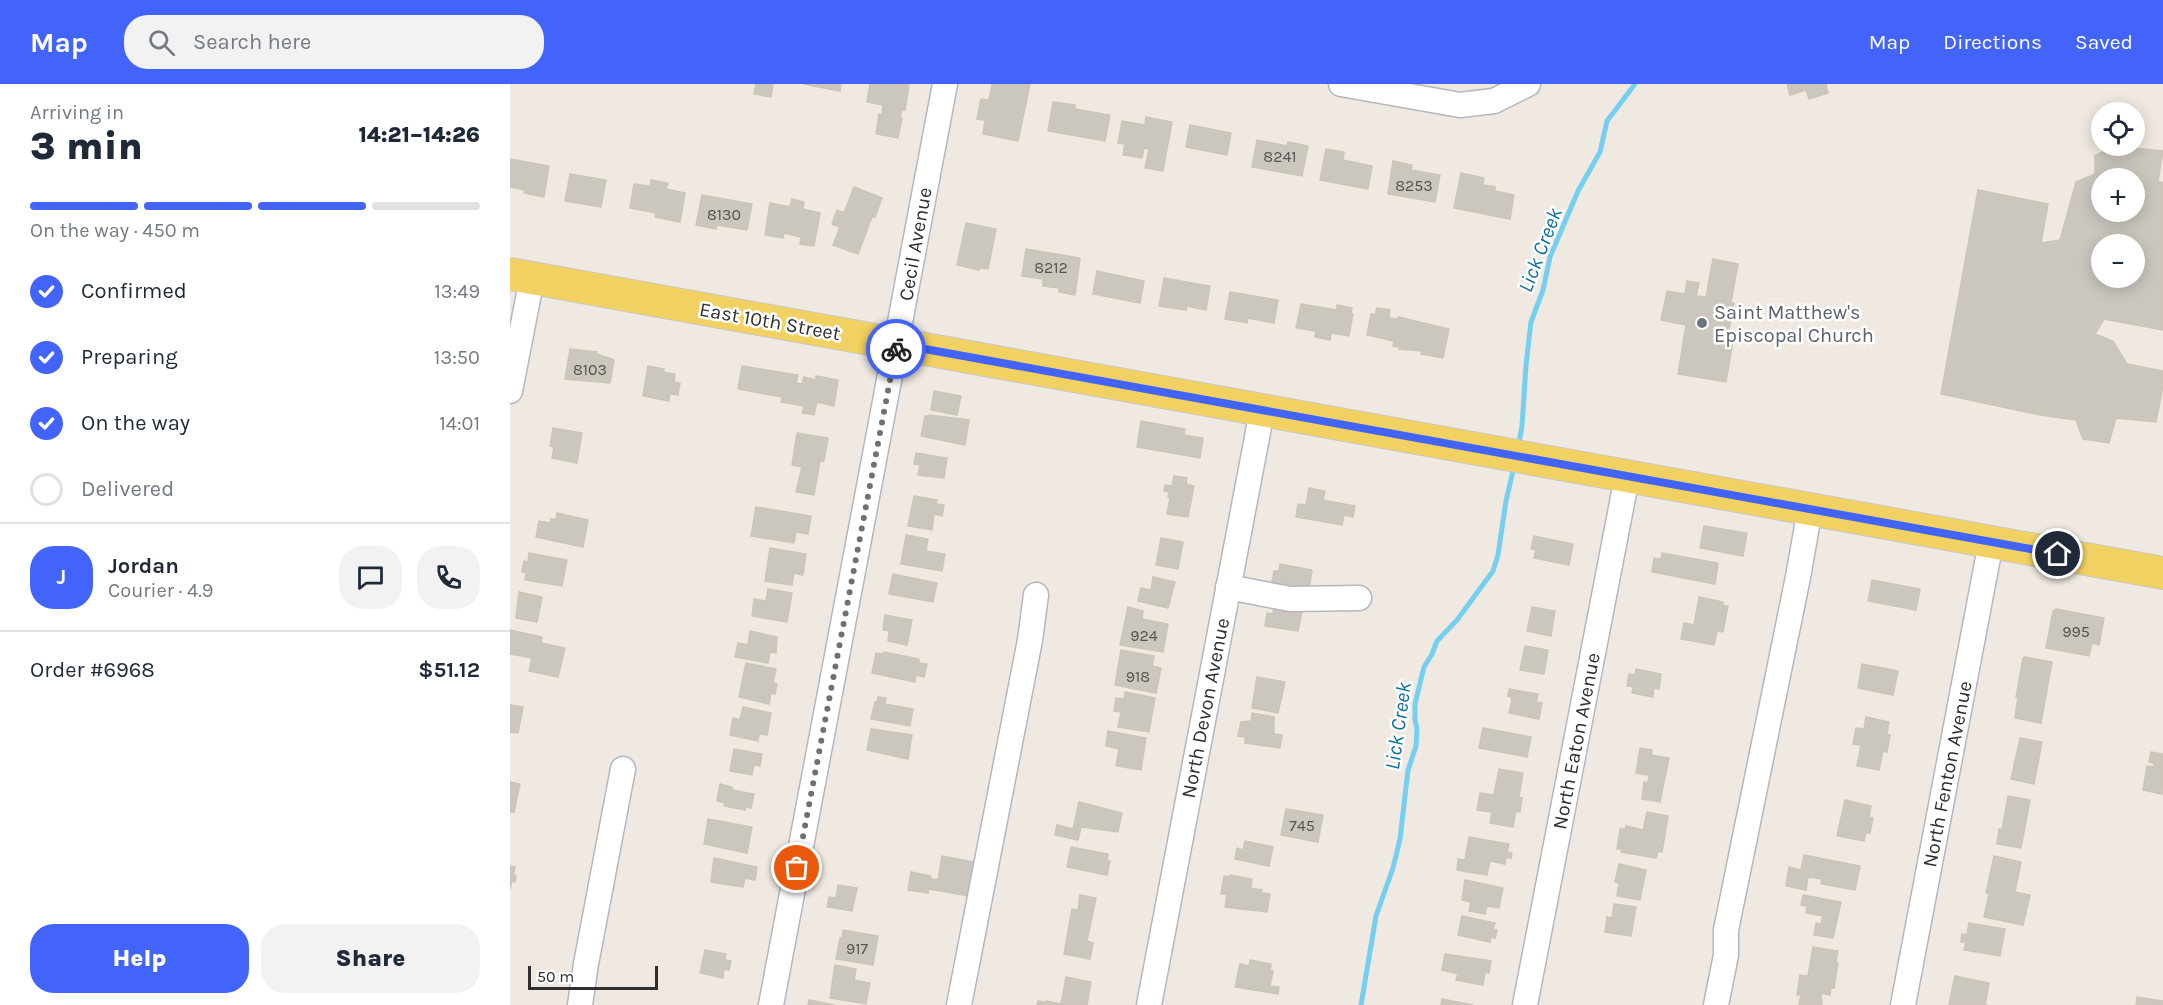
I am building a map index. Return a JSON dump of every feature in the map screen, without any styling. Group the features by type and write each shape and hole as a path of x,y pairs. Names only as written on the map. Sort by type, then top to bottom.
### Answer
{"main road":[{"name":"East 10th Street","path":"521,276 2163,573"}],"street":[{"name":"Cecil Avenue","path":"771,1005 945,84"},
{"path":"1341,84 1460,105 1494,101 1528,84"},
{"path":"510,391 521,276"},
{"name":"North Devon Avenue","path":"1149,1005 1262,411"},
{"name":"North Eaton Avenue","path":"1525,1005 1627,477"},
{"path":"1716,1005 1726,955 1726,930 1810,509"},
{"name":"North Fenton Avenue","path":"1903,1005 1991,542"},
{"path":"1228,587 1290,599 1359,597"},
{"path":"959,1005 1030,640 1036,595"},
{"path":"580,1005 623,769"}],"building":[{"path":"756,84 773,84 771,97 754,94"},
{"path":"804,84 841,84 840,91"},
{"path":"870,84 909,85 905,110 902,109 900,118 902,118 898,138 876,134 883,105 867,102"},
{"path":"992,84 1030,84 1018,141 983,134 985,120 977,119 981,99 989,100"},
{"path":"1787,84 1826,84 1828,93 1809,99 1806,90 1790,95"},
{"path":"1053,102 1075,105 1075,109 1110,115 1105,141 1048,131"},
{"path":"1146,117 1172,122 1163,171 1145,168 1149,149 1144,148 1142,158 1123,155 1125,144 1118,143 1122,121 1145,125"},
{"path":"1190,125 1231,133 1227,155 1186,147"},
{"path":"1257,140 1287,146 1288,142 1308,146 1302,176 1252,167"},
{"path":"1326,149 1344,152 1343,160 1372,166 1368,189 1320,180"},
{"path":"2145,149 2163,151 2158,181 2163,183 2163,330 2104,319 2095,334 2113,341 2127,364 2163,371 2163,386 2156,422 2116,418 2109,443 2083,439 2076,420 2040,415 1941,394 1978,190 2048,204 2041,243 2060,240 2076,182 2091,176 2091,222 2145,222 2145,168 2095,168 2095,156 2145,156"},
{"path":"510,159 549,166 544,197 524,193 525,190 510,187"},
{"path":"1393,161 1412,165 1411,170 1440,175 1435,202 1388,194"},
{"path":"1461,173 1484,178 1483,185 1495,187 1495,191 1514,195 1510,219 1454,208"},
{"path":"570,174 606,180 601,207 565,201"},
{"path":"651,180 668,183 666,189 685,193 680,222 655,217 656,213 630,208 634,184 650,186"},
{"path":"854,187 882,198 858,254 833,245 840,227 832,224 837,210 844,213"},
{"path":"702,195 752,204 747,230 717,225 716,229 696,225"},
{"path":"792,199 804,202 803,209 820,213 814,246 800,244 801,237 784,233 783,238 765,235 770,203 790,207"},
{"path":"966,223 996,229 988,269 979,268 979,270 957,265"},
{"path":"1026,249 1080,258 1075,295 1059,292 1059,288 1043,286 1043,279 1022,276"},
{"name":"Saint Matthew's Episcopal Church","path":"1713,259 1738,264 1728,334 1734,335 1726,382 1678,374 1686,325 1661,320 1667,291 1685,294 1687,281 1699,283 1696,296 1706,297"},
{"path":"1097,271 1144,281 1140,303 1093,294"},
{"path":"1164,278 1210,286 1206,310 1187,306 1186,310 1159,306"},
{"path":"1230,292 1278,300 1274,323 1248,318 1247,323 1225,319"},
{"path":"1301,304 1337,310 1337,305 1352,308 1349,336 1331,333 1330,340 1315,337 1316,331 1296,328"},
{"path":"1377,308 1390,310 1389,318 1398,319 1398,317 1449,329 1443,358 1421,354 1422,351 1399,349 1400,347 1393,346 1394,341 1367,335 1371,314 1375,315"},
{"path":"570,349 597,352 597,354 614,360 610,383 565,379"},
{"path":"648,366 675,374 674,382 680,383 678,395 670,394 669,401 643,396"},
{"path":"742,366 798,375 796,383 802,384 804,377 816,380 816,376 838,380 834,406 817,402 814,415 802,413 804,406 781,402 782,397 738,389"},
{"path":"934,391 961,396 957,415 931,410"},
{"path":"925,416 969,420 965,445 921,436"},
{"path":"1141,421 1185,429 1184,435 1203,438 1200,458 1137,447"},
{"path":"553,428 582,433 577,463 552,458 554,447 550,446"},
{"path":"797,433 828,438 824,461 820,461 814,495 796,492 802,467 792,465"},
{"path":"916,453 947,458 944,478 918,475 920,465 914,464"},
{"path":"1174,476 1187,478 1186,484 1194,486 1188,517 1167,514 1170,498 1168,497 1169,492 1164,491 1165,485 1172,486"},
{"path":"1309,488 1325,491 1323,500 1355,506 1353,517 1344,515 1342,525 1296,517 1298,504 1306,505"},
{"path":"914,496 937,500 936,504 944,505 942,516 934,514 932,530 908,526"},
{"path":"756,507 811,516 808,534 796,532 794,543 751,536"},
{"path":"557,513 588,520 583,547 536,537 539,521 550,523 551,519 556,520"},
{"path":"1704,526 1747,533 1743,556 1700,548"},
{"path":"906,535 928,539 926,551 945,554 942,571 901,564"},
{"path":"1534,536 1573,544 1569,565 1534,558 1536,550 1531,549"},
{"path":"1161,538 1183,542 1178,569 1156,565"},
{"path":"770,548 806,554 803,575 794,573 792,585 765,581"},
{"path":"529,553 567,560 562,586 525,580 526,572 522,572 524,561 528,562"},
{"path":"1662,553 1718,563 1715,584 1652,572 1654,558 1661,559"},
{"path":"1280,564 1312,570 1309,590 1277,586 1278,583 1272,582 1274,571 1279,571"},
{"path":"893,574 937,583 933,602 889,594"},
{"path":"1153,577 1175,582 1168,608 1138,601 1141,588 1151,590"},
{"path":"1872,580 1920,589 1916,610 1868,601"},
{"path":"768,589 792,593 787,622 752,616 754,599 766,601"},
{"path":"519,592 542,597 537,622 516,618"},
{"path":"1699,597 1723,602 1723,605 1728,606 1723,632 1717,631 1714,645 1681,639 1684,623 1694,625"},
{"path":"1274,605 1302,612 1298,631 1265,626 1267,613 1273,614"},
{"path":"1128,607 1143,611 1142,619 1168,624 1163,652 1120,645"},
{"path":"1532,607 1555,611 1551,636 1527,631"},
{"path":"2056,609 2104,618 2099,645 2092,643 2089,656 2046,648 2053,611"},
{"path":"885,615 912,620 907,645 888,641 889,631 883,630"},
{"path":"510,630 542,637 541,643 565,648 558,677 529,671 532,658 510,654"},
{"path":"750,631 777,637 776,653 770,652 768,663 735,657 738,643 748,645"},
{"path":"1525,646 1548,650 1544,674 1520,670"},
{"path":"1121,650 1154,656 1152,666 1161,668 1156,693 1115,685"},
{"path":"884,652 919,659 919,663 927,664 924,677 916,675 915,682 872,673 876,653 884,654"},
{"path":"2025,657 2052,662 2041,723 2015,718 2018,697 2016,697"},
{"path":"746,663 776,669 773,683 777,684 775,694 771,693 769,704 739,697"},
{"path":"1862,664 1898,671 1893,695 1858,688"},
{"path":"1636,669 1661,674 1659,689 1654,688 1653,697 1632,693 1633,687 1627,686 1629,674 1635,675"},
{"path":"1257,677 1285,682 1278,713 1252,708"},
{"path":"1509,689 1538,694 1536,702 1542,703 1539,719 1509,713 1512,700 1508,696"},
{"path":"1125,692 1155,698 1149,732 1118,727 1121,712 1114,711 1116,698 1124,699"},
{"path":"878,697 886,698 885,704 913,709 910,726 871,719"},
{"path":"510,705 523,707 518,733 510,732"},
{"path":"743,707 771,713 767,735 759,734 758,741 730,735 733,718 740,720"},
{"path":"1252,713 1274,717 1274,734 1282,735 1280,748 1245,743 1245,737 1238,736 1241,722 1251,721"},
{"path":"1866,717 1889,722 1887,734 1890,735 1887,752 1883,751 1879,770 1857,766 1861,745 1853,744 1856,728 1864,729"},
{"path":"1483,728 1531,737 1527,757 1479,748"},
{"path":"871,729 912,735 908,759 867,750"},
{"path":"1108,731 1146,738 1141,770 1116,766 1119,749 1106,746"},
{"path":"2020,738 2042,742 2034,784 2011,779"},
{"path":"1640,748 1652,750 1651,755 1669,758 1660,802 1642,799 1644,782 1648,783 1649,775 1636,773"},
{"path":"734,749 762,754 760,766 754,765 752,775 730,771"},
{"path":"2151,752 2163,754 2162,794 2143,790 2147,766 2154,767 2154,763 2149,762"},
{"path":"1499,769 1523,773 1519,797 1522,798 1520,812 1516,811 1513,827 1490,823 1492,812 1477,810 1480,793 1494,795"},
{"path":"510,782 520,784 514,812 510,812"},
{"path":"720,784 732,787 732,790 754,794 751,808 746,807 745,810 724,806 725,803 717,801"},
{"path":"2008,796 2030,800 2021,848 1997,844"},
{"path":"1845,800 1871,806 1869,817 1873,818 1870,833 1866,833 1864,841 1837,836"},
{"path":"1079,802 1122,813 1118,832 1081,827 1078,840 1055,835 1057,825 1073,829"},
{"path":"1286,809 1323,815 1318,842 1281,835"},
{"path":"1647,812 1668,816 1662,852 1658,851 1656,858 1621,852 1621,849 1617,849 1620,829 1625,829 1626,826 1643,830"},
{"path":"708,819 752,827 747,853 704,844"},
{"path":"1469,837 1509,844 1507,852 1512,853 1511,858 1506,857 1505,864 1490,861 1487,875 1457,870 1458,859 1465,860"},
{"path":"1245,841 1273,847 1269,866 1235,859 1237,848 1243,850"},
{"path":"1071,847 1108,854 1107,861 1110,861 1107,875 1067,867"},
{"path":"1804,855 1860,866 1855,890 1821,884 1822,879 1808,877 1806,890 1786,886 1789,867 1801,870"},
{"path":"942,856 974,862 968,896 929,889 928,893 908,890 911,872 931,876 931,879 938,880"},
{"path":"1994,856 2021,862 2015,892 2030,895 2023,925 1984,917 1989,894 1986,893"},
{"path":"714,858 757,867 755,880 745,878 743,887 711,882"},
{"path":"1619,864 1646,870 1640,900 1617,896 1619,883 1615,882"},
{"path":"510,866 515,867 513,875 516,875 515,882 512,881 510,889"},
{"path":"1230,875 1252,879 1251,888 1270,894 1267,912 1225,907 1227,894 1221,894 1224,876 1230,877"},
{"path":"1465,880 1503,888 1499,908 1487,906 1485,914 1469,911 1471,902 1462,900"},
{"path":"838,885 857,888 852,911 827,907 829,897 836,898"},
{"path":"1080,895 1096,898 1087,941 1093,943 1090,959 1064,954 1072,909 1078,910"},
{"path":"1803,895 1841,902 1833,938 1814,935 1816,923 1821,924 1823,916 1806,913 1807,906 1801,905"},
{"path":"1614,904 1636,907 1631,936 1605,932 1607,917 1612,918"},
{"path":"1462,916 1495,923 1493,929 1497,930 1495,938 1491,937 1490,942 1458,935"},
{"path":"1969,923 2005,929 2000,956 1964,950 1966,942 1961,942 1962,934 1967,935"},
{"path":"843,930 878,936 873,965 836,959"},
{"path":"1813,947 1838,951 1834,988 1831,987 1830,995 1821,993 1822,1005 1799,1005 1801,995 1797,995 1800,975 1808,976"},
{"path":"705,950 726,954 725,960 731,961 729,970 724,969 723,978 700,973"},
{"path":"1445,954 1491,961 1489,973 1485,972 1483,985 1456,980 1458,974 1442,970"},
{"path":"1250,960 1271,964 1270,970 1273,971 1270,986 1279,987 1278,994 1235,987 1240,964 1249,966"},
{"path":"835,965 856,969 854,980 870,983 866,1004 830,998"},
{"path":"1955,976 1989,983 1985,1005 1949,1005"},
{"path":"1066,977 1091,982 1087,1005 1037,1005 1038,1001 1061,1004"},
{"path":"2137,997 2163,1001 2163,1005 2136,1005"},
{"path":"1442,999 1473,1005 1441,1005"},
{"path":"809,1000 835,1005 808,1005"}],"waterway":[{"name":"Lick Creek","path":"1519,443 1531,322 1543,290 1550,257 1578,191 1600,152 1607,121 1635,84"},
{"name":"Lick Creek","path":"1361,1005 1376,916 1393,868 1400,839 1408,770 1416,746 1415,704 1424,667 1437,641 1457,620 1493,571 1513,471"}],"way so far":[{"path":"797,868 896,349"}],"place":[{"name":"Saint Matthew's Episcopal Church","path":"1702,323"}],"route":[{"path":"896,349 897,344 2058,554"}]}
